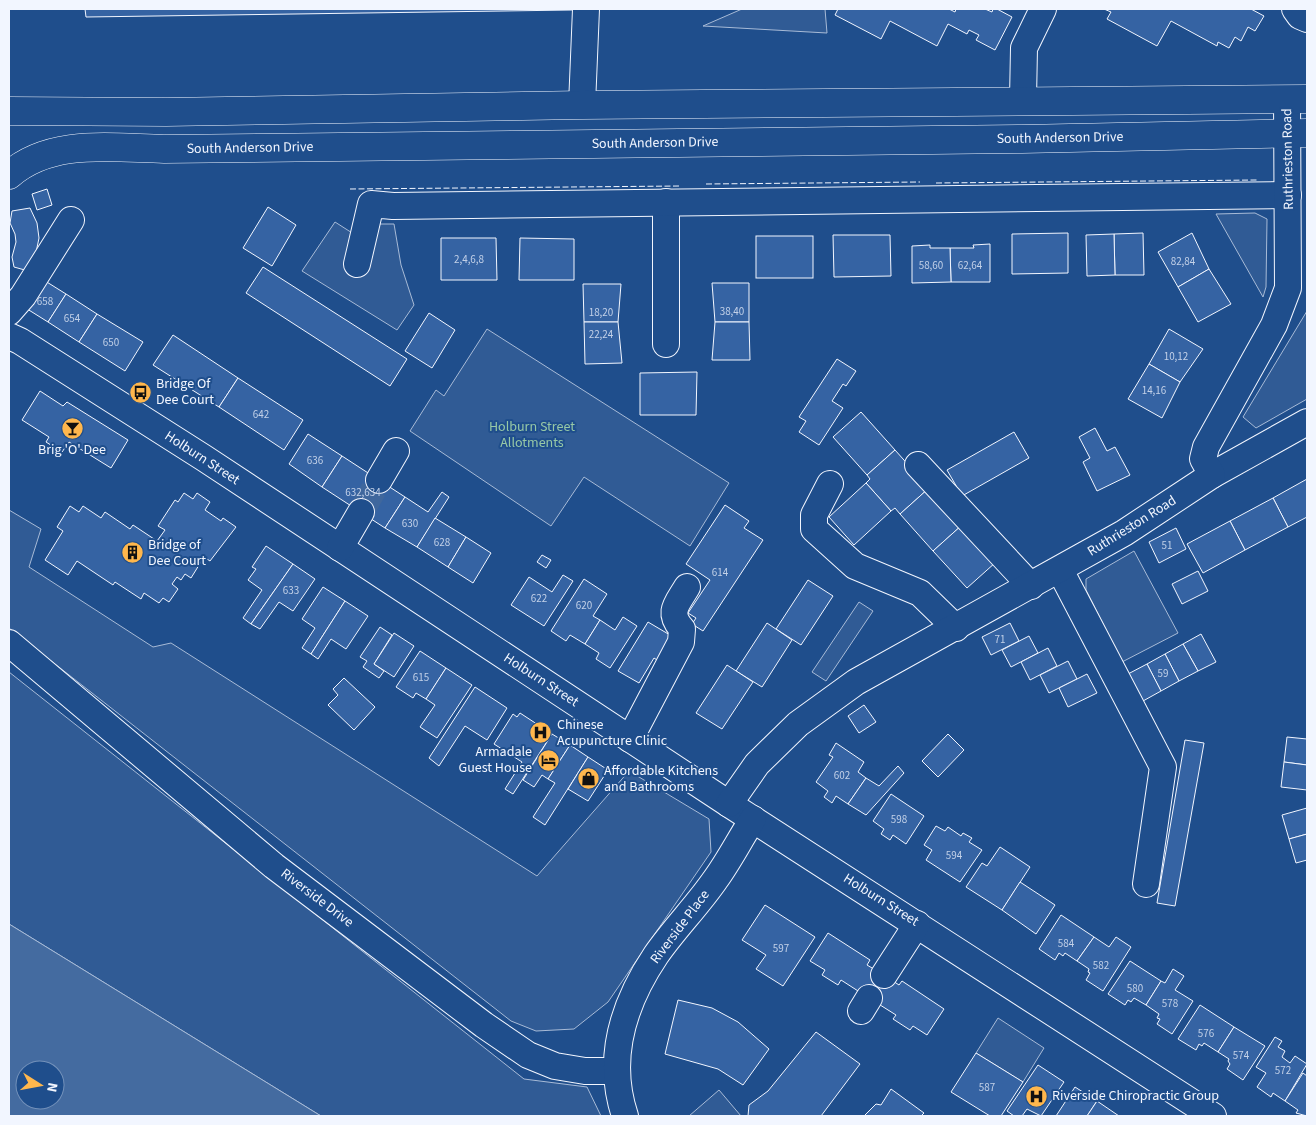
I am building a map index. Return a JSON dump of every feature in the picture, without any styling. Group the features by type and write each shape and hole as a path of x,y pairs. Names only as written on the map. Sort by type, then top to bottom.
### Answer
{"main road":[{"path":"9,111 166,112 582,104 1023,99 1297,99"},
{"name":"South Anderson Drive","path":"9,175 16,168 45,154 74,148 164,149 982,140 1297,133"}],"street":[{"path":"582,104 586,9"},
{"path":"1023,99 1024,48 1043,9"},
{"path":"1295,9 1300,16 1307,19"},
{"name":"Ruthrieston Road","path":"729,804 758,764 798,724 856,682 1124,533 1212,475 1203,460 1206,447 1274,325 1288,288 1288,195 1297,133 1297,99"},
{"path":"357,264 372,204 393,206 1288,195"},
{"path":"666,202 666,344"},
{"path":"9,312 22,296 71,220"},
{"name":"Holburn Street","path":"12,333 729,804 1213,1116"},
{"path":"1212,475 1307,422"},
{"path":"379,480 396,451"},
{"path":"918,465 1031,586"},
{"path":"830,484 814,515 814,528 855,566 920,592 956,628"},
{"path":"340,548 361,512"},
{"path":"1060,570 1163,767 1146,884"},
{"path":"630,739 681,642 682,629 674,620 674,609 687,587"},
{"name":"Riverside Drive","path":"9,643 274,866 484,1025 528,1054 555,1066 585,1071 616,1071"},
{"name":"Riverside Place","path":"616,1071 619,1036 634,994 656,955 715,880 753,819"},
{"path":"884,975 917,924"},
{"path":"616,1071 618,1093 625,1116"}],"shaded area":[{"path":"742,9 825,9 827,33 703,26"},
{"path":"1255,213 1267,219 1266,287 1263,297 1216,214"},
{"path":"335,222 371,245 376,224 394,224 401,265 414,305 397,330 302,271"},
{"path":"1307,311 1307,399 1256,428 1243,417"},
{"name":"Holburn Street Allotments","path":"487,329 729,483 690,546 584,477 551,526 410,431 436,390 444,396"},
{"path":"9,510 41,529 29,567 153,647 171,643 537,876 629,771 709,819 711,852 608,1002 574,1029 536,1031 511,1021 9,628"},
{"path":"1134,551 1178,633 1122,662 1086,590 1086,579"},
{"path":"859,602 873,611 826,681 812,672"},
{"path":"9,672 524,1079 587,1087 601,1116 321,1116 9,924"},
{"path":"9,924 321,1116 9,1116"},
{"path":"998,1018 1044,1048 1023,1082 976,1053"},
{"path":"719,1090 741,1116 689,1116"}],"building":[{"path":"85,9 572,9 572,10 86,17"},
{"path":"838,9 949,9 955,12 956,9 985,9 992,12 993,9 997,9 1012,17 995,50 976,40 979,35 969,30 967,34 948,24 937,46 890,21 881,39 835,15"},
{"path":"1104,9 1251,9 1264,16 1255,31 1248,27 1241,41 1235,37 1229,48 1218,42 1217,46 1171,21 1157,46 1107,19 1111,12"},
{"path":"47,189 52,205 37,210 32,194"},
{"path":"268,207 296,225 272,266 243,248"},
{"path":"30,208 37,223 39,238 32,272 14,267 12,257 16,242 10,223 12,211"},
{"path":"1068,233 1068,273 1012,274 1012,234"},
{"path":"1143,233 1144,275 1115,275 1114,234"},
{"path":"1192,233 1209,269 1178,287 1158,252"},
{"path":"1114,234 1115,275 1087,276 1086,235"},
{"path":"833,235 890,235 891,276 834,277"},
{"path":"756,236 813,236 813,278 756,278"},
{"path":"441,238 496,238 497,280 441,280"},
{"path":"520,238 574,239 574,280 519,280"},
{"path":"990,244 990,282 951,282 950,248 974,248 973,245"},
{"path":"930,245 930,248 950,248 951,282 912,283 912,246"},
{"path":"263,267 407,359 390,386 246,293"},
{"path":"1209,269 1231,304 1198,322 1178,287"},
{"path":"42,279 66,294 48,322 24,307"},
{"path":"712,283 749,283 749,322 715,322"},
{"path":"583,284 621,284 618,322 584,322"},
{"path":"66,294 97,314 79,342 48,322"},
{"path":"429,313 455,330 432,368 405,351"},
{"path":"97,314 143,342 125,371 79,342"},
{"path":"584,322 618,322 622,363 585,364"},
{"path":"715,322 749,322 750,360 712,360"},
{"path":"1169,329 1203,349 1180,382 1149,364"},
{"path":"173,335 238,378 219,407 153,365"},
{"path":"837,359 856,371 846,386 843,384 832,401 843,408 819,445 799,432 806,421 799,417"},
{"path":"1149,364 1180,382 1162,418 1128,399"},
{"path":"697,372 696,415 640,415 640,373"},
{"path":"238,378 303,420 284,450 219,407"},
{"name":"Brig 'O' Dee","path":"40,391 63,406 67,402 128,440 111,468 69,442 62,452 46,442 49,437 22,420"},
{"path":"861,412 895,450 867,475 833,437"},
{"path":"1095,428 1107,451 1115,447 1130,475 1097,491 1083,462 1090,458 1079,437"},
{"path":"1014,432 1029,458 962,496 947,470"},
{"path":"308,434 342,456 322,487 289,464"},
{"path":"895,450 929,488 900,514 895,508 891,511 866,483 870,479 867,475"},
{"path":"342,456 405,497 385,528 322,487"},
{"path":"1307,479 1307,517 1288,527 1273,498"},
{"path":"866,483 891,511 854,545 829,517"},
{"path":"929,488 962,525 933,551 900,514"},
{"path":"442,492 449,497 417,547 385,528 405,497 428,512"},
{"name":"Bridge of Dee Court","path":"184,493 193,499 197,493 210,502 205,510 221,521 223,518 236,527 210,561 204,557 191,578 185,574 181,580 177,577 172,584 178,589 169,602 163,598 159,603 144,593 141,599 115,582 113,585 77,561 68,575 45,560 63,531 57,527 70,506 79,512 83,506 101,518 105,512 130,529 133,525 157,541 165,530 158,526 175,500 178,502"},
{"path":"1273,498 1288,527 1245,550 1230,521"},
{"path":"725,505 749,521 744,528 763,540 703,631 692,624 696,618 688,613 710,580 686,564"},
{"path":"435,518 466,537 448,567 417,547"},
{"path":"1230,521 1245,550 1203,573 1187,544"},
{"path":"962,525 996,562 967,588 933,551"},
{"path":"1176,528 1186,549 1159,563 1149,542"},
{"path":"466,537 491,553 473,583 448,567"},
{"path":"266,546 293,564 251,624 243,618 262,590 248,580 256,569 252,567"},
{"path":"542,555 551,560 546,568 537,562"},
{"path":"293,564 315,579 293,611 279,602 260,629 251,624"},
{"path":"1198,571 1208,591 1182,604 1172,584"},
{"path":"563,575 573,581 544,626 511,605 529,577 552,592"},
{"path":"584,579 607,594 593,616 600,620 585,644 570,635 566,641 551,631"},
{"path":"808,580 833,596 801,645 776,629"},
{"path":"323,587 345,601 311,654 302,648 315,628 302,619"},
{"path":"345,601 368,616 346,649 331,639 318,659 311,654"},
{"path":"623,617 637,626 610,668 596,659 599,653 585,644 600,620 615,630"},
{"path":"648,622 670,635 660,662 654,658 639,683 618,671"},
{"path":"767,623 792,640 762,687 736,671"},
{"path":"1010,623 1019,641 991,655 982,637"},
{"path":"380,627 392,635 374,664 384,671 379,678 363,667 367,661 360,657"},
{"path":"394,633 414,646 394,677 374,664"},
{"path":"1201,634 1216,662 1198,671 1183,644"},
{"path":"1029,636 1038,653 1011,667 1002,650"},
{"path":"1183,644 1198,671 1179,681 1165,654"},
{"path":"1048,648 1057,666 1030,680 1021,662"},
{"path":"420,651 446,668 426,699 416,693 413,698 396,687"},
{"path":"1165,654 1179,681 1161,691 1147,664"},
{"path":"1068,661 1077,679 1049,693 1040,675"},
{"path":"1147,664 1161,691 1143,701 1128,674"},
{"path":"727,665 753,682 722,729 696,713"},
{"path":"446,668 472,685 437,738 420,727 435,705 426,699"},
{"path":"1087,674 1097,693 1068,707 1059,688"},
{"path":"344,678 375,707 354,730 328,705 338,695 333,689"},
{"path":"475,687 507,708 487,740 465,726 439,766 429,758"},
{"path":"864,705 876,722 859,733 848,716"},
{"path":"520,713 552,734 513,794 505,789 522,762 494,744 513,714 517,717"},
{"name":"Armadale Guest House","path":"552,734 570,745 548,779 542,775 534,787 523,780"},
{"path":"948,734 964,750 938,777 922,761"},
{"path":"1287,737 1307,739 1307,765 1284,762"},
{"path":"1185,740 1204,743 1175,906 1157,903"},
{"path":"836,743 864,762 858,772 866,778 848,804 836,796 832,803 824,797 828,791 816,782 833,757 829,755"},
{"path":"570,745 588,757 545,825 533,817 555,783 548,779"},
{"name":"Affordable Kitchens and Bathrooms","path":"588,757 608,770 588,801 568,789"},
{"path":"1284,762 1307,765 1307,790 1281,787"},
{"path":"898,766 904,773 866,815 848,804 866,778 879,786"},
{"path":"891,794 924,816 906,844 893,835 890,840 881,834 884,829 873,821"},
{"path":"1307,808 1307,834 1289,839 1282,815"},
{"path":"936,826 945,831 948,827 961,836 963,833 972,838 969,842 982,850 960,882 926,860 932,850 924,845"},
{"path":"1307,834 1307,860 1296,863 1289,839"},
{"path":"1000,847 1030,867 1002,910 966,887 982,863 987,866"},
{"path":"1020,882 1055,905 1036,934 1002,910"},
{"path":"765,905 815,937 783,986 756,969 766,955 742,940"},
{"path":"1061,915 1094,937 1077,961 1065,953 1063,956 1059,953 1055,960 1039,949"},
{"path":"828,933 870,960 867,965 884,975 869,998 841,980 838,985 822,975 825,970 810,961"},
{"path":"1094,937 1109,947 1116,937 1131,947 1103,991 1086,980 1090,973 1088,972 1089,969 1077,961"},
{"path":"1130,961 1161,981 1146,1005 1134,998 1131,1002 1128,1000 1125,1005 1108,994"},
{"path":"1173,969 1184,976 1175,990 1193,1001 1172,1034 1157,1024 1160,1019 1157,1018 1159,1014 1146,1005 1161,981 1165,983"},
{"path":"884,975 899,985 902,981 944,1009 927,1035 913,1026 910,1030 893,1019 896,1015 869,998"},
{"path":"678,1000 712,1008 738,1022 769,1049 743,1085 718,1069 665,1054"},
{"path":"1200,1005 1234,1027 1218,1052 1204,1043 1202,1046 1199,1044 1196,1050 1178,1039"},
{"path":"1234,1027 1265,1046 1243,1080 1227,1069 1230,1064 1229,1059 1218,1052"},
{"path":"816,1032 860,1064 821,1116 748,1116 749,1105 768,1091"},
{"path":"1275,1037 1282,1041 1278,1047 1285,1051 1282,1057 1290,1063 1295,1056 1307,1064 1285,1101 1273,1093 1271,1097 1257,1087 1266,1073 1256,1067"},
{"path":"976,1053 1023,1082 1001,1116 990,1116 951,1092"},
{"name":"Riverside Chiropractic Group","path":"1038,1065 1064,1082 1041,1116 1027,1109 1022,1116 1014,1116 1007,1111"},
{"path":"1303,1073 1307,1076 1307,1116 1296,1113 1298,1110 1285,1101"},
{"path":"1075,1087 1097,1101 1087,1116 1056,1116"},
{"path":"891,1089 924,1113 921,1116 864,1116 876,1104 881,1105"},
{"path":"1097,1101 1119,1116 1087,1116"}],"tunnel":[{"path":"361,512 379,480"}],"fence":[{"path":"936,183 1257,180"},
{"path":"706,184 920,182"},
{"path":"350,189 680,186"}],"place":[{"name":"Bridge Of Dee Court","path":"140,392"},
{"name":"Brig 'O' Dee","path":"72,428"},
{"name":"Bridge of Dee Court","path":"132,553"},
{"name":"Chinese Acupuncture Clinic","path":"541,733"},
{"name":"Armadale Guest House","path":"548,760"},
{"name":"Affordable Kitchens and Bathrooms","path":"588,779"},
{"name":"Riverside Chiropractic Group","path":"1036,1096"}]}
